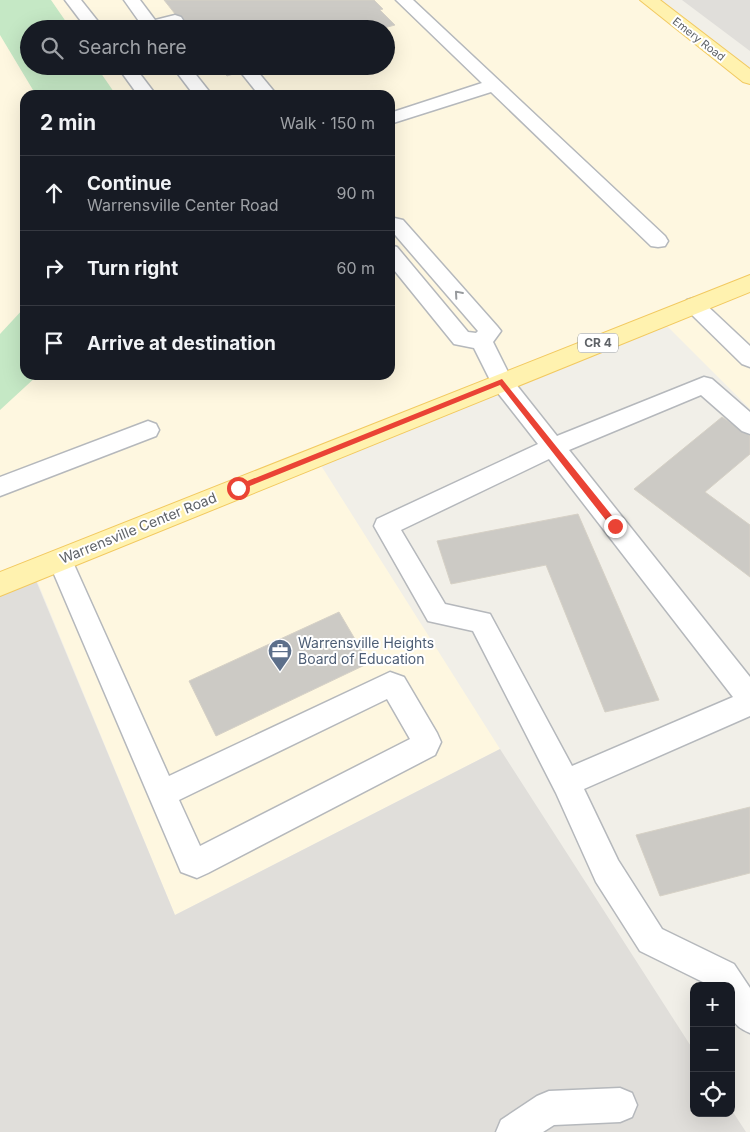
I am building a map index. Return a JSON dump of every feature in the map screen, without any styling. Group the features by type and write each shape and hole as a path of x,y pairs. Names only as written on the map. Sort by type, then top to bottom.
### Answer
{"main road":[{"name":"Emery Road","path":"649,0 750,78"},
{"name":"Warrensville Center Road","path":"0,584 750,283"}],"lane":[{"path":"73,0 89,20"},
{"path":"132,0 142,20"},
{"path":"404,0 658,241"},
{"path":"132,75 143,90"},
{"path":"187,75 199,90"},
{"path":"250,75 264,90"},
{"path":"395,117 494,84"},
{"path":"395,224 490,331 481,341"},
{"path":"395,258 462,339 481,341"},
{"path":"694,305 750,359"},
{"path":"730,340 750,330"},
{"path":"481,341 502,382 750,698"},
{"path":"728,982 723,975 651,940 607,871 566,783 481,622 437,613 386,526 553,447 704,385 750,425"},
{"path":"0,487 148,430"},
{"path":"60,560 161,794 192,862 197,863 425,746 427,742 394,686 390,684 161,794"},
{"path":"566,783 750,703"},
{"path":"735,993 750,1017"},
{"path":"513,1132 549,1108 620,1105"}],"shaded area":[{"path":"0,0 649,0 750,78 750,409 660,319 315,456 500,749 175,915 33,571 0,584"},
{"path":"682,0 750,0 750,51"},
{"path":"32,571 175,915 500,749 690,1045 690,1117 735,1117 735,1115 746,1132 0,1132 0,584"}],"green space":[{"path":"0,0 51,0 65,20 20,20 20,68 0,35"},
{"path":"24,75 102,75 113,90 33,90"},
{"path":"20,312 20,380 33,380 0,410 0,334"}],"building":[{"path":"164,0 374,0 383,9 380,10 390,20 180,20"},
{"path":"722,417 750,436 750,454 705,492 750,525 750,577 634,489"},
{"path":"578,514 659,700 605,712 546,565 451,584 437,541"},
{"name":"Warrensville Heights Board of Education","path":"339,612 369,663 216,736 189,681"},
{"path":"750,807 750,873 660,896 636,835"}],"place":[{"name":"Warrensville Heights Board of Education","path":"280,672"}],"route":[{"path":"238,488 502,382 615,526"}]}
